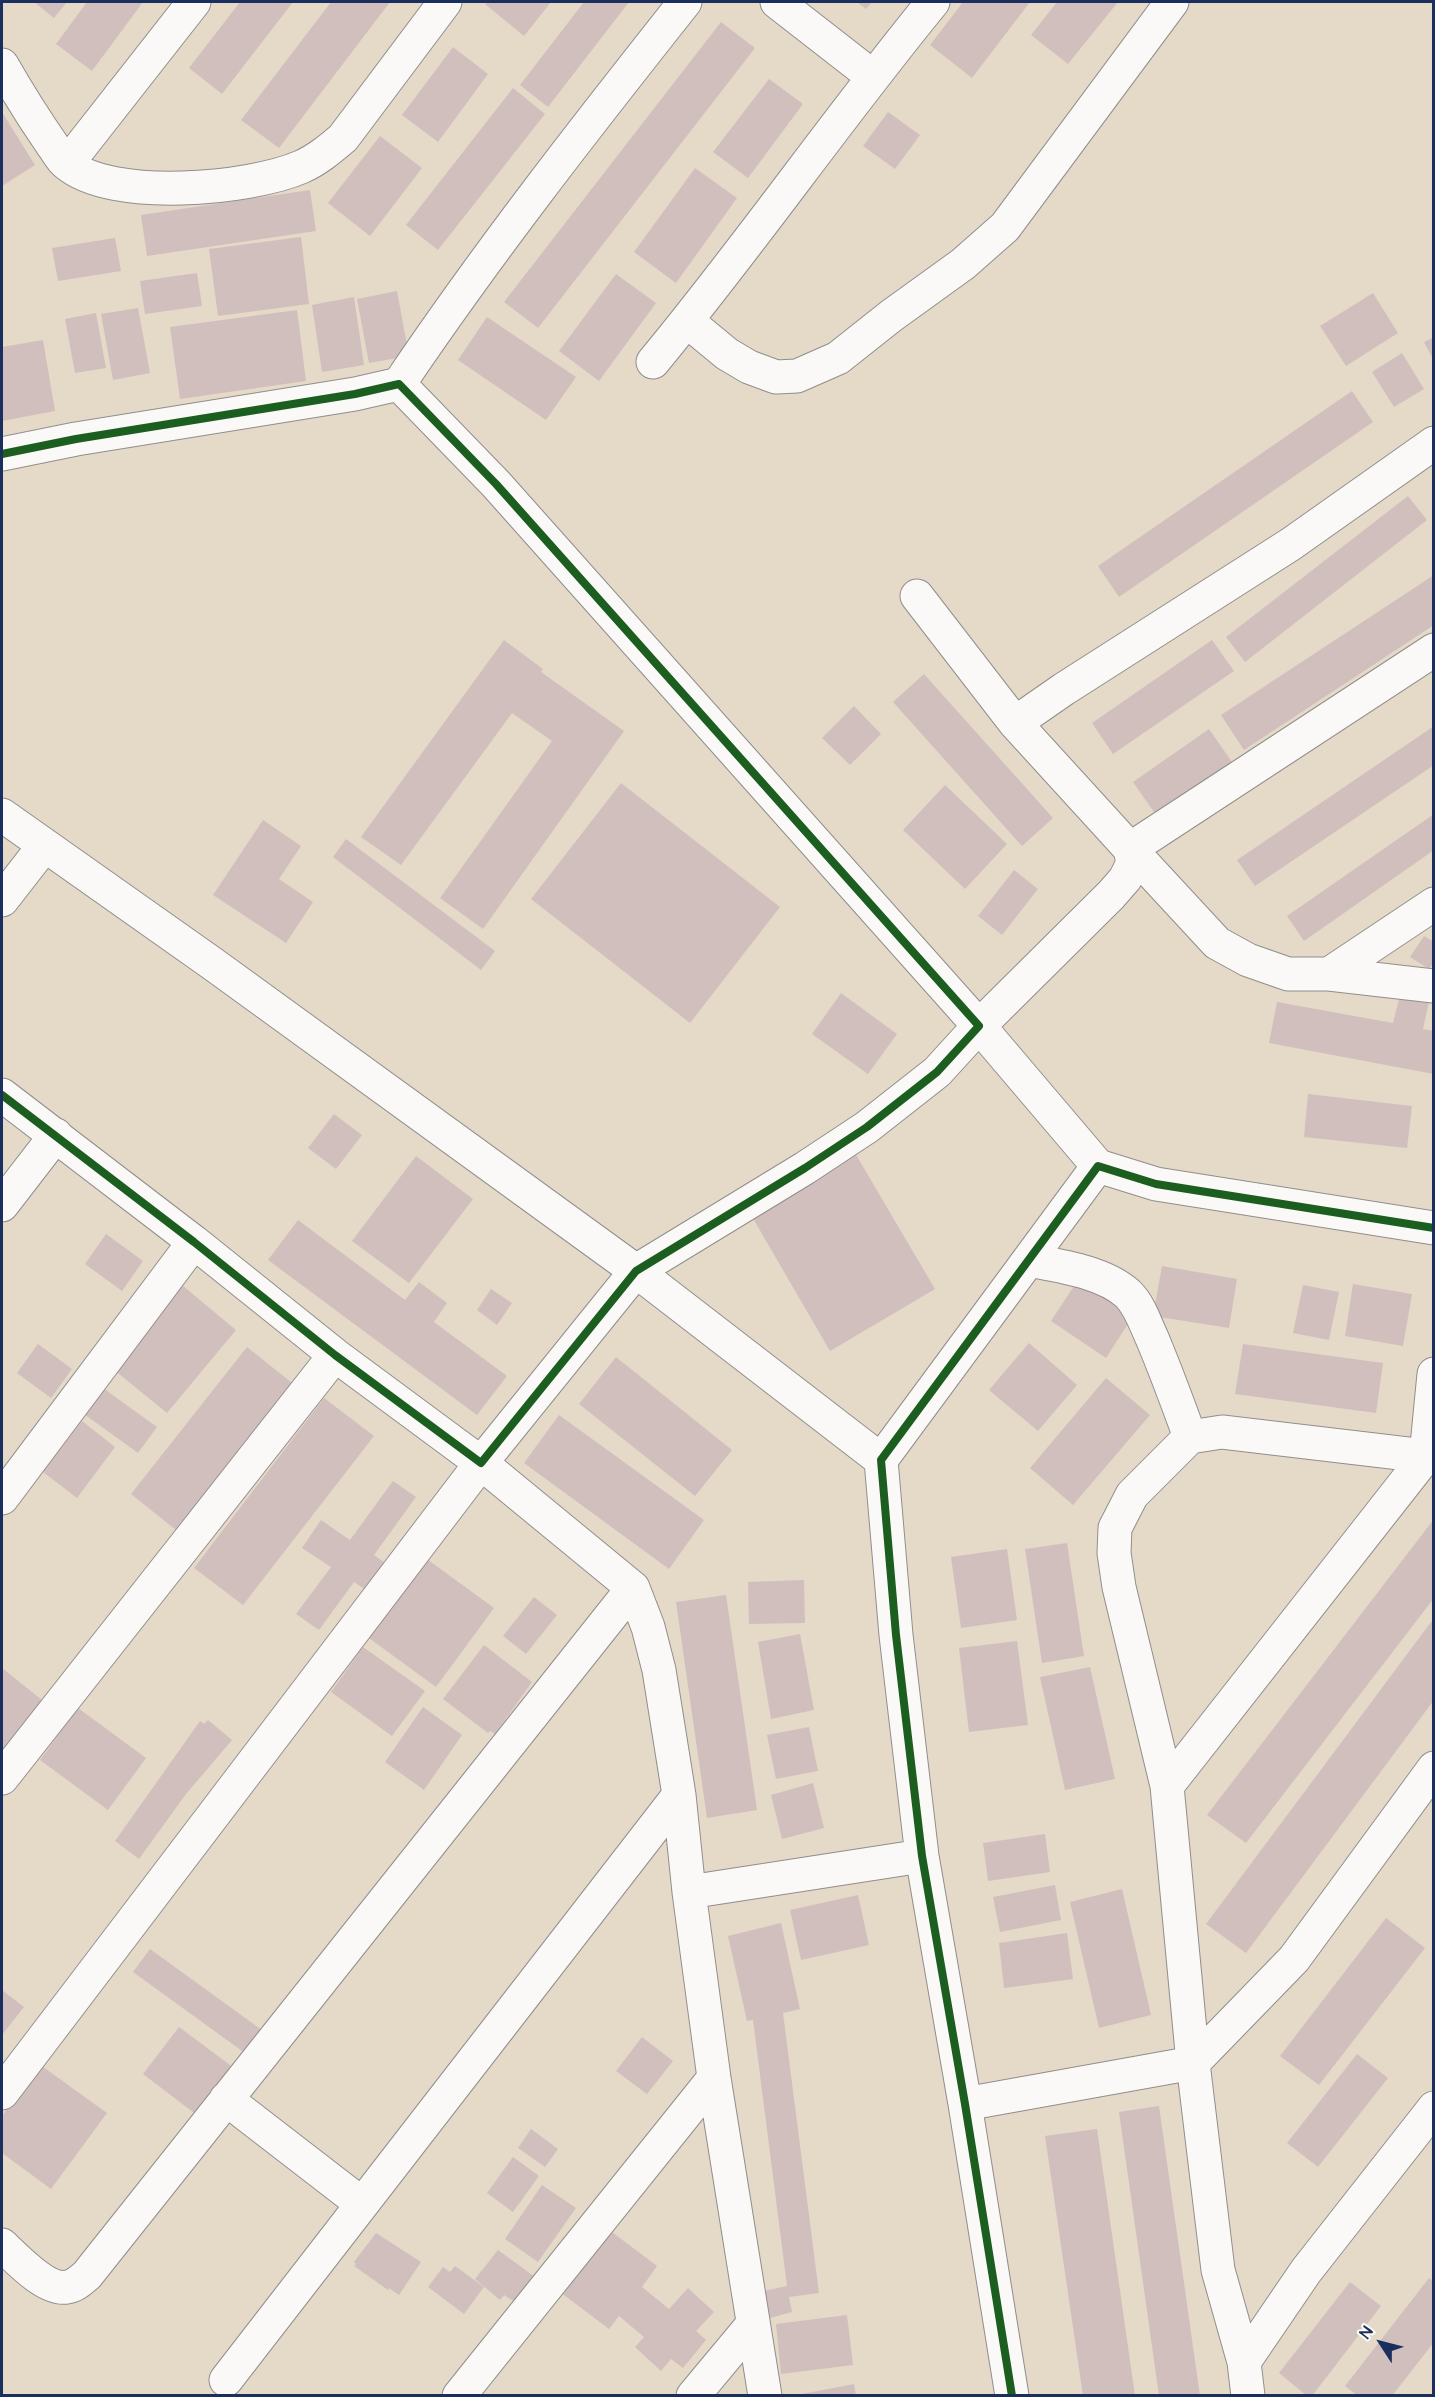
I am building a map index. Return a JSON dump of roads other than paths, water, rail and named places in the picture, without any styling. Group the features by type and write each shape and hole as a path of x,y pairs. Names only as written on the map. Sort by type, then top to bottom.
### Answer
{"street":[{"path":"66,164 194,2"},
{"path":"2,65 66,164 100,181 138,187 214,187 301,167 321,156 343,138 445,2"},
{"path":"2,454 76,439 344,396 399,384 444,317 577,139 685,2"},
{"path":"777,2 872,76"},
{"path":"653,362 687,321 872,76 933,2"},
{"path":"687,321 728,354 749,367 776,377 797,376 838,358 963,264 1005,227 1172,2"},
{"path":"399,384 496,484 979,1026 1098,1166 1156,1184 1434,1227"},
{"path":"1015,723 1064,689 1291,544 1434,443"},
{"path":"917,596 1015,723 1217,944 1248,960 1288,974 1329,974 1434,986"},
{"path":"1130,849 1434,650"},
{"path":"2,815 213,964 636,1271 881,1460"},
{"path":"2,900 44,846"},
{"path":"2,2093 482,1463 636,1271 867,1128 937,1072 979,1026 1125,879 1133,863 1130,849"},
{"path":"1329,974 1434,904"},
{"path":"2,1095 194,1242 335,1355 482,1463 633,1588 648,1628 659,1670 679,1795 689,1892 714,2078 765,2396"},
{"path":"2,1205 56,1135"},
{"path":"1012,2396 922,1856 896,1635 881,1460 1098,1166"},
{"path":"2,1498 194,1242"},
{"path":"1029,1260 1075,1269 1101,1278 1126,1293 1138,1306 1166,1371 1190,1437"},
{"path":"2,1778 335,1355"},
{"path":"1167,1786 1430,1456 1434,1374"},
{"path":"1248,2396 1244,2362 1218,2270 1193,2063 1167,1786 1119,1587 1114,1553 1115,1528 1132,1496 1190,1437 1222,1432 1430,1456"},
{"path":"2,2245 39,2278 52,2286 65,2288 75,2285 87,2276 633,1588"},
{"path":"965,2104 1193,2063 1294,1959 1434,1768"},
{"path":"226,2380 679,1795"},
{"path":"689,1892 922,1856"},
{"path":"459,2396 714,2078"},
{"path":"226,2099 362,2204"},
{"path":"1244,2362 1306,2271 1434,2108"},
{"path":"693,2396 753,2324"}]}
